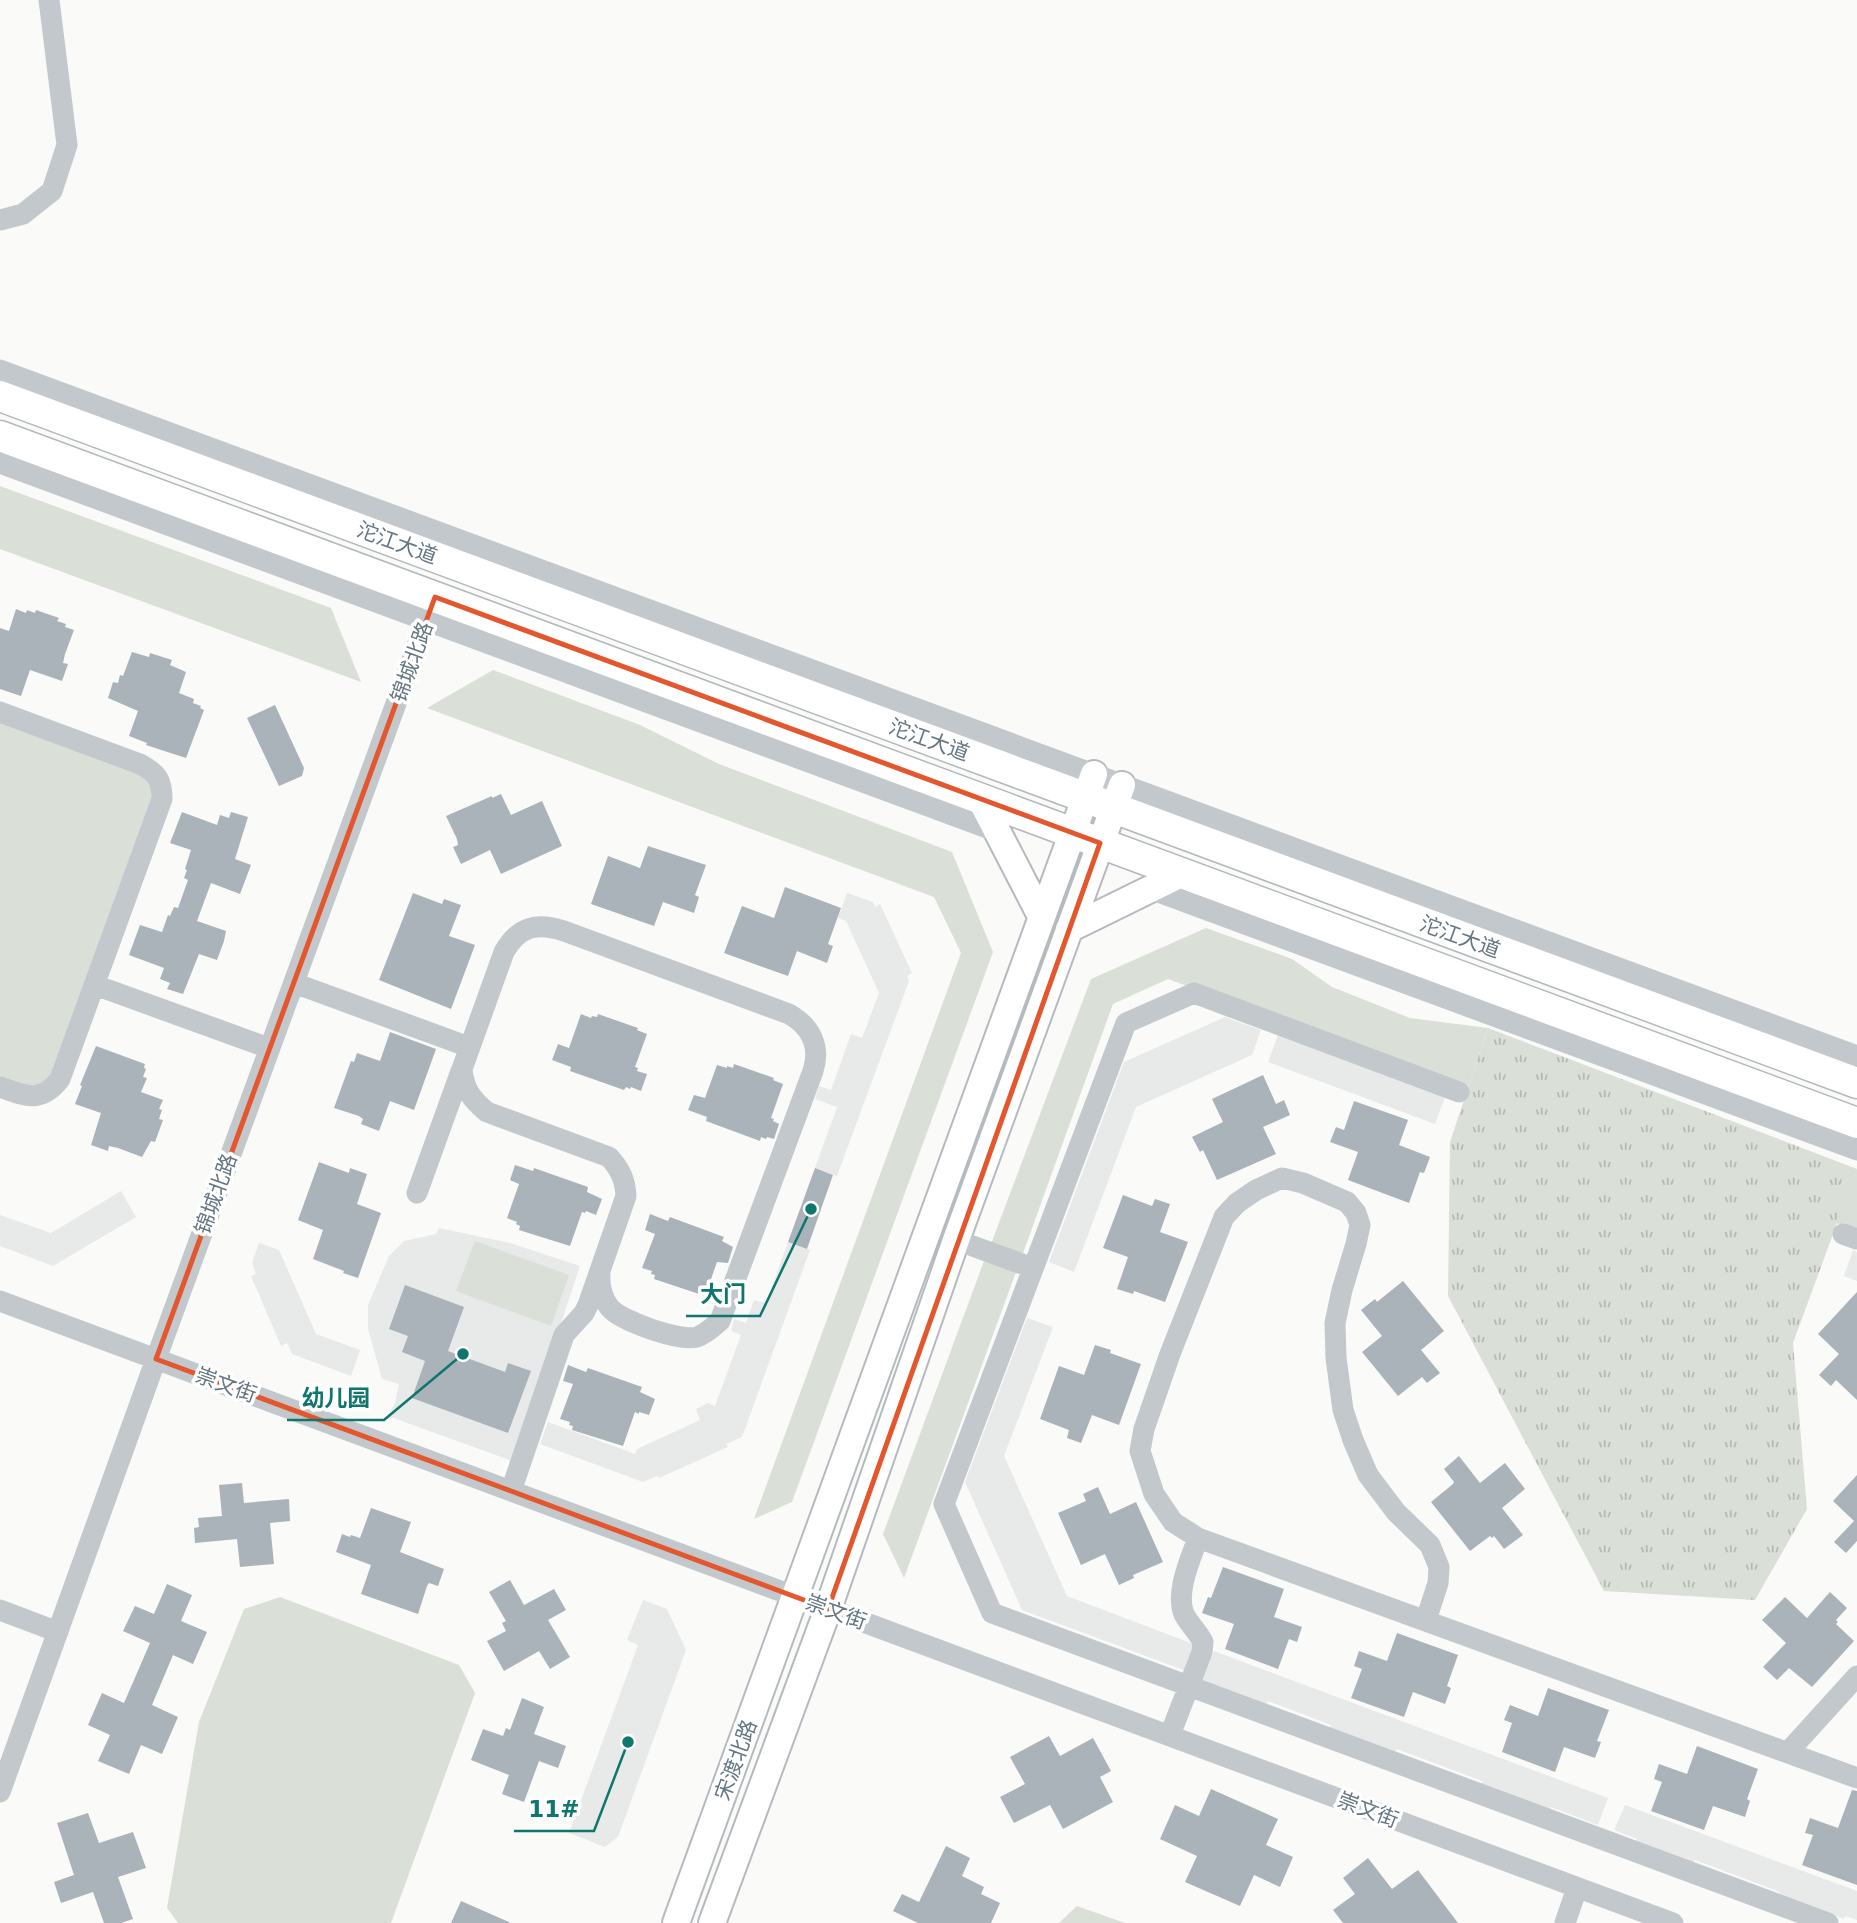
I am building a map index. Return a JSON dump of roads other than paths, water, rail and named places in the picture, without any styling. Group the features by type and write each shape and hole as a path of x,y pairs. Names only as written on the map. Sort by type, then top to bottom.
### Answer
{"highway":[{"name":"沱江大道","path":"0,396 1118,796 1857,1083"},
{"name":"沱江大道","path":"0,436 431,609 980,798 1857,1123"}],"main road":[{"name":"宋渡北路","path":"676,1923 1089,786"},
{"name":"宋渡北路","path":"712,1923 828,1609 956,1240 1118,796"},
{"path":"980,798 1041,916"},
{"path":"1069,929 1183,873"}],"street":[{"path":"0,220 23,214 52,191 67,145 49,0"},
{"path":"0,370 1089,786"},
{"path":"0,463 431,609 998,832"},
{"name":"锦城北路","path":"0,1792 431,609"},
{"path":"0,712 140,764 155,774 162,786 160,806 62,1073 54,1087 45,1094 32,1097 2,1094"},
{"path":"1118,796 1857,1056"},
{"path":"1150,889 1857,1150"},
{"path":"417,1193 504,952 510,942 525,930 544,926 564,931 789,1014 806,1026 812,1036 816,1062 720,1321 706,1334 688,1339 608,1313 578,1320"},
{"path":"294,983 470,1047"},
{"path":"95,985 270,1048"},
{"path":"1459,1092 1194,993 1126,1023 944,1504 992,1613 1829,1923"},
{"path":"462,1069 467,1092 487,1112"},
{"path":"439,1132 459,1114 475,1110 487,1112 609,1157 626,1184 626,1196 588,1305 564,1335 511,1491"},
{"path":"1426,1620 1438,1583 1440,1567 1430,1545 1396,1512 1368,1475 1343,1410 1336,1358 1335,1323 1360,1226 1356,1213 1347,1202 1303,1183 1282,1178 1256,1189 1224,1217 1144,1429 1140,1451 1154,1494 1173,1522 1198,1538 1857,1777"},
{"path":"956,1240 1033,1268"},
{"path":"600,1271 602,1296 612,1311 620,1317"},
{"name":"崇文街","path":"0,1301 1673,1923"},
{"path":"1170,1735 1202,1652 1203,1642 1184,1612 1182,1600 1183,1581 1198,1538"},
{"path":"0,1611 58,1632"},
{"path":"1788,1752 1857,1676"},
{"path":"1565,1923 1577,1888"}],"place":[{"name":"大门","path":"811,1209"},
{"name":"幼儿园","path":"463,1354"},
{"name":"11#","path":"628,1742"}]}
